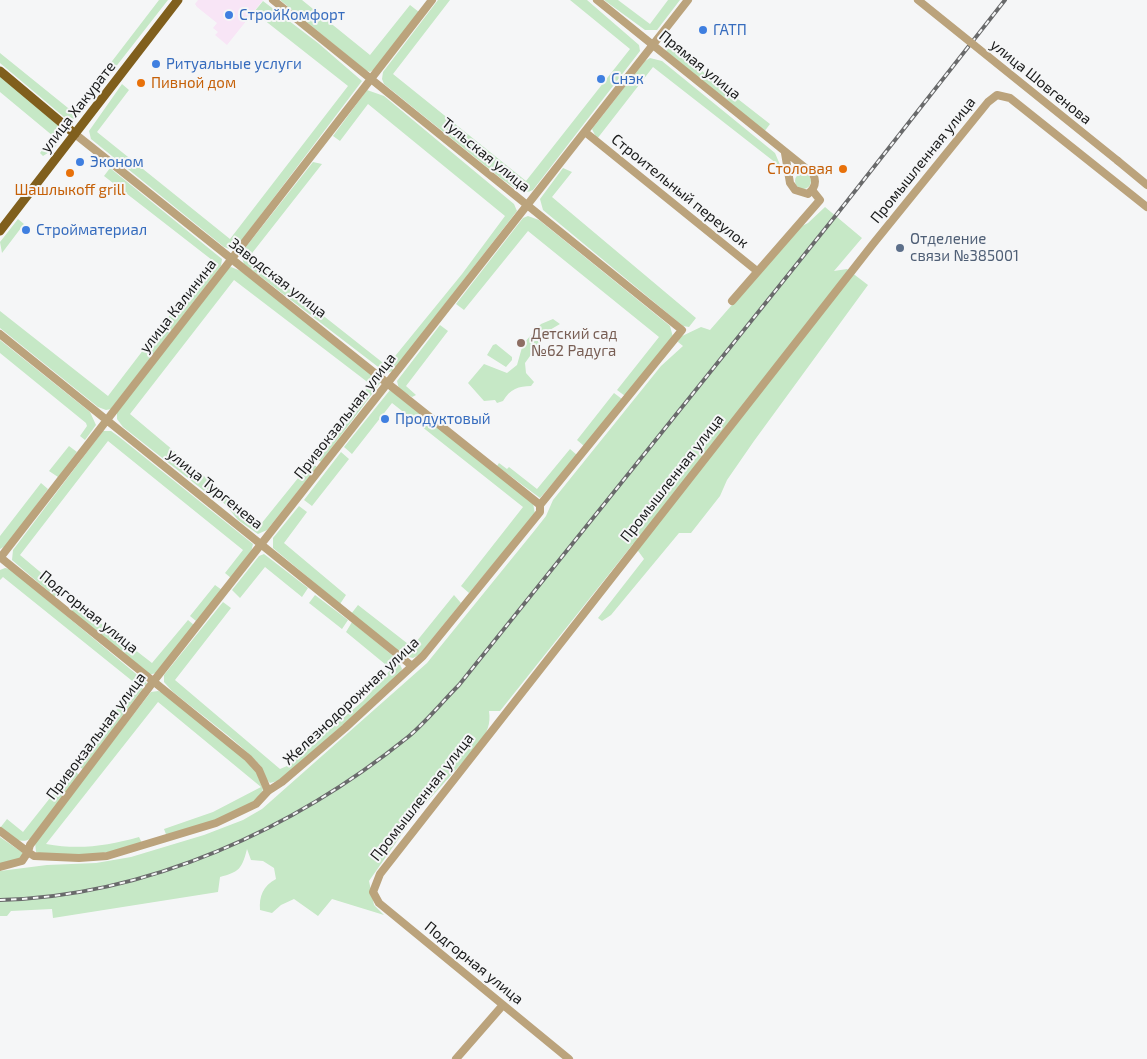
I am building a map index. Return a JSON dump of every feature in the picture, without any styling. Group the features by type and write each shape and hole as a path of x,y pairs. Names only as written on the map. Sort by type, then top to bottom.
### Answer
{"main road":[{"name":"улица Хакурате","path":"0,231 178,0"},
{"name":"Заводская улица","path":"0,70 75,134"}],"street":[{"name":"Тульская улица","path":"273,0 682,330"},
{"name":"улица Калинина","path":"0,558 372,80 432,0"},
{"name":"Прямая улица","path":"597,0 813,174 815,179 812,190"},
{"name":"Привокзальная улица","path":"28,852 30,845 153,682 688,0"},
{"name":"улица Шовгенова","path":"918,0 1147,185"},
{"name":"Промышленная улица","path":"374,883 874,242 988,102 997,95 1010,98 1147,208"},
{"name":"Строительный переулок","path":"585,132 757,271"},
{"name":"Заводская улица","path":"75,134 540,505"},
{"path":"732,301 820,200 812,190 808,194 802,194 794,190 790,183 785,153"},
{"name":"Железнодорожная улица","path":"28,852 34,856 79,858 107,856 148,846 216,823 256,804 268,791 310,759 412,666 540,512 540,505 682,330"},
{"name":"улица Тургенева","path":"0,334 412,666"},
{"name":"Подгорная улица","path":"0,558 248,758 259,770 268,791"},
{"path":"0,831 28,852 22,861 0,866"},
{"name":"Подгорная улица","path":"374,883 372,892 379,903 568,1059"},
{"path":"456,1059 503,1005"}],"shaded area":[{"name":"СтройКомфорт","path":"198,0 263,0 227,45 215,35 218,32 213,28 217,23 195,4"}],"green space":[{"path":"159,0 168,0 75,119 64,117 0,63 0,53 73,112"},
{"path":"280,0 302,0 370,55 410,5 419,12 376,68 370,72 365,70"},
{"path":"438,0 450,0 393,74 526,181 630,49 570,0 587,0 639,45 640,51 533,190 529,192 517,190 503,180 384,84 382,79 383,72"},
{"path":"604,0 618,0 650,24 668,0 680,0 657,30 645,30"},
{"path":"263,1 318,43 362,81 235,249 232,250 224,247 91,139 89,131 122,84 129,90 97,132 230,239 348,86 254,12"},
{"path":"670,46 770,124 764,132 666,51"},
{"path":"650,58 662,61 775,153 781,167 653,67 597,139 592,129 645,61"},
{"path":"0,76 59,126 61,135 58,144 43,156 40,153 53,136 0,92"},
{"path":"367,90 384,96 514,204 517,211 393,371 386,373 244,264 242,258 245,248 313,162 322,164 249,257 387,366 462,274 505,216 368,104 340,141 333,136"},
{"path":"110,168 222,259 221,266 111,409 106,410 98,407 0,328 0,311 108,396 212,260 104,176"},
{"path":"563,168 572,172 552,197 696,318 689,327 683,326 543,210 540,199"},
{"path":"803,173 809,175 811,181 809,187 803,189 797,187 795,181 797,175"},
{"path":"825,207 862,238 834,271 847,269 868,285 754,441 727,480 720,496 691,533 679,533 611,615 602,621 598,618 644,559 633,544 500,711 489,711 488,728 480,743 416,814 369,881 374,905 384,915 332,899 318,916 294,899 281,905 272,913 260,910 260,900 265,888 276,879 274,868 263,861 251,860 247,849 239,869 220,877 218,892 53,918 52,909 11,911 7,916 0,916 0,871 47,865 96,863 131,857 204,835 243,820 262,809 427,663 535,530 546,516 553,500 661,366 683,346 678,342 680,337 701,327 710,330 800,227 808,223"},
{"path":"528,216 539,220 670,326 673,337 625,396 617,390 659,337 528,231 464,310 456,304 523,218"},
{"path":"18,219 24,224 2,253 0,242"},
{"path":"231,267 241,271 381,382 321,462 315,457 370,384 234,280 130,414 261,524 311,462 317,467 267,530 258,534 238,520 225,504 208,494 123,427 117,419 117,412 228,268"},
{"path":"553,319 560,324 548,331 525,363 526,373 534,382 531,386 515,389 503,401 497,403 495,400 484,401 468,383 484,364 507,373 517,365 523,344 541,324"},
{"path":"440,325 448,331 406,386 416,395 412,397 399,389 397,381"},
{"path":"0,340 90,412 96,425 85,440 80,436 87,426 86,423 0,353"},
{"path":"496,344 512,357 512,360 506,367 487,355 493,345"},
{"path":"390,390 533,503 535,514 469,593 461,586 523,507 392,403 352,454 344,447"},
{"path":"614,393 622,399 584,446 577,440"},
{"path":"103,431 111,431 118,436 253,544 251,552 231,578 225,573 243,550 108,441 20,555 64,592 55,597 12,560 13,550"},
{"path":"69,446 77,452 58,477 49,471"},
{"path":"570,449 577,455 540,498 497,466 499,463 507,469 509,467 537,489"},
{"path":"341,452 349,459 312,506 304,500"},
{"path":"41,483 48,489 7,545 0,549 0,536"},
{"path":"299,506 307,512 284,543 346,595 340,604 273,548 273,538"},
{"path":"264,554 308,588 302,597 265,567 240,598 232,590 259,556"},
{"path":"10,569 147,683 83,769 75,765 136,684 3,577 0,580 0,570"},
{"path":"215,585 222,590 196,621 190,616"},
{"path":"315,595 348,620 342,629 309,603"},
{"path":"454,595 461,603 419,655 413,658 404,656 351,614 358,605 412,647"},
{"path":"223,602 231,608 175,680 280,769 287,766 363,701 391,669 346,632 352,622 398,660 402,669 399,675 281,780 270,783 266,779 261,766 249,754 172,691 164,682 164,675"},
{"path":"76,604 152,663 188,620 194,625 156,673 149,675 71,611"},
{"path":"158,691 164,693 254,767 263,789 258,797 248,805 221,819 167,837 164,829 213,812 261,787 158,702 46,844 81,847 116,843 139,837 143,845 104,853 74,856 47,855 36,852 35,842 151,692"},
{"path":"73,769 79,775 30,839 26,841 18,840 0,828 7,819 23,832"},
{"path":"0,837 23,853 21,859 0,864"}],"railway":[{"path":"0,900 55,896 110,886 164,871 217,852 268,828 317,801 364,770 415,731 459,685 837,214 1005,0"}],"place":[{"name":"СтройКомфорт","path":"229,15"},
{"name":"ГАТП","path":"703,30"},
{"name":"Ритуальные услуги","path":"156,64"},
{"name":"Снэк","path":"601,79"},
{"name":"Пивной дом","path":"141,83"},
{"name":"Эконом","path":"80,162"},
{"name":"Столовая","path":"843,169"},
{"name":"Шашлыкоff grill","path":"70,173"},
{"name":"Стройматериал","path":"26,230"},
{"name":"Отделение связи №385001","path":"900,248"},
{"name":"Детский сад №62 Радуга","path":"521,343"},
{"name":"Продуктовый","path":"385,419"}]}
